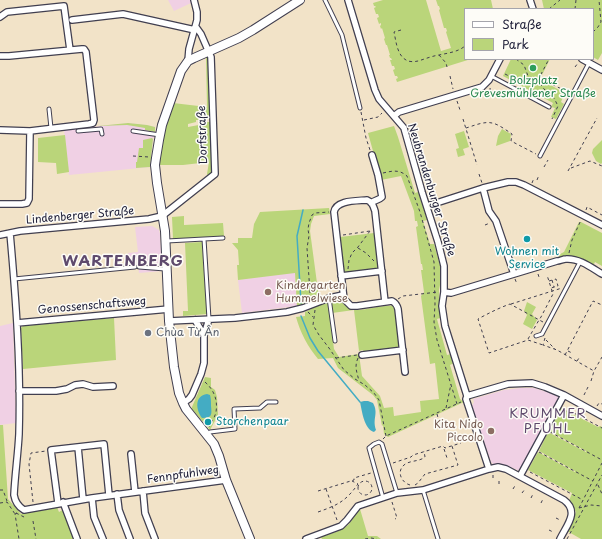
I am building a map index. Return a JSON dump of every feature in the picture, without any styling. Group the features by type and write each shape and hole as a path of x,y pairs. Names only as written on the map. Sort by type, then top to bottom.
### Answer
{"main road":[{"path":"188,61 209,54 239,38 300,0"},
{"name":"Dorfstraße","path":"188,61 180,74 162,125 156,158 157,183 165,241 169,321 174,367 179,393 183,403 186,409 207,432 214,444 226,480 250,539"}],"street":[{"name":"Dorfstraße","path":"188,61 189,49 197,20 194,0"},
{"name":"Neubrandenburger Straße","path":"348,0 375,90 379,99 404,128 444,266 444,292 442,306 445,326 467,396 466,399 489,469"},
{"path":"0,18 7,12 62,5 64,6 70,50"},
{"path":"72,20 123,14 195,29"},
{"name":"Dorfstraße","path":"162,216 215,174 209,54 201,34 195,29"},
{"path":"0,56 84,49 86,52 94,120 93,123 89,124 30,131 0,130"},
{"path":"394,116 399,112 482,87 491,76 499,60"},
{"path":"584,60 602,70"},
{"path":"0,204 22,204 27,203 29,199 30,131"},
{"path":"371,203 382,197 378,175 372,155"},
{"path":"427,206 483,188 508,182 516,182 602,225"},
{"path":"483,188 489,211 496,221 515,277"},
{"path":"386,302 373,205 367,200 342,203 334,209 334,212 336,235 344,275 344,299 351,306 358,306 386,302 392,301 395,302 398,309 406,372"},
{"name":"Lindenberger Straße","path":"0,236 10,233 150,219 162,216"},
{"path":"10,233 17,323 19,391 19,435 14,495 15,500 22,509"},
{"path":"444,292 452,293 515,277 567,259 580,262 602,274"},
{"path":"344,275 382,271"},
{"path":"169,321 209,320 287,312 343,295"},
{"name":"Genossenschaftsweg","path":"17,323 169,310"},
{"path":"195,320 204,334"},
{"path":"183,403 192,395 200,378 204,363 204,334 209,320"},
{"path":"362,355 403,350"},
{"path":"467,396 498,387 519,383 532,383 564,395 602,416"},
{"path":"19,391 61,390 83,384 93,387 113,386"},
{"path":"520,476 564,395"},
{"path":"77,539 60,503 51,450 104,444 109,495"},
{"path":"78,447 83,499"},
{"name":"Fennpfuhlweg","path":"131,454 135,492"},
{"path":"306,539 341,526 358,506 397,493 423,490 498,467 520,476 569,504 572,509 571,517 560,539"},
{"name":"Fennpfuhlweg","path":"22,509 24,510 109,495 226,480"},
{"name":"Fennpfuhlweg","path":"143,491 145,513 155,539"},
{"path":"117,494 119,510 130,539"},
{"path":"92,498 94,517 103,539"}],"lane":[{"path":"325,0 342,35 360,108"},
{"path":"540,156 589,62"},
{"path":"491,76 549,107"},
{"path":"49,110 51,128"},
{"path":"78,130 101,129 102,134"},
{"path":"133,130 160,135"},
{"path":"165,241 223,238"},
{"path":"204,239 209,320"},
{"path":"536,336 542,334 580,262"},
{"path":"14,279 137,268 167,269"},
{"path":"329,298 335,341"},
{"path":"543,332 547,334"},
{"path":"207,432 235,429 234,409 260,408 267,402 276,402"},
{"path":"383,498 369,448 379,442 382,444 397,493"},
{"path":"423,490 438,539"}],"path":[{"path":"550,8 560,0"},
{"path":"573,0 576,8"},
{"path":"594,31 601,22 599,0"},
{"path":"401,30 394,32 397,47 406,60 411,62 458,50 464,47"},
{"path":"438,55 447,66"},
{"path":"518,60 524,65 528,76 538,81 554,98 558,106 552,119"},
{"path":"538,81 548,60"},
{"path":"575,68 580,60"},
{"path":"505,74 523,81 532,78"},
{"path":"450,76 460,110"},
{"path":"547,82 572,95"},
{"path":"360,108 366,138 372,155"},
{"path":"363,120 378,116 387,108"},
{"path":"568,171 597,118"},
{"path":"463,119 477,164"},
{"path":"466,128 490,122 494,123 512,134 511,141 540,156"},
{"path":"133,156 156,158"},
{"path":"544,167 548,160"},
{"path":"570,168 590,161 602,166"},
{"path":"378,175 390,171 398,171 407,176 420,212 434,262 434,322 437,340 457,404 386,436 379,442"},
{"path":"479,174 483,188"},
{"path":"537,180 539,175"},
{"path":"567,259 572,240 587,207 602,215"},
{"path":"334,212 312,215 309,223 307,248 310,293 315,309 313,325 344,370 365,385 379,400 386,436"},
{"path":"336,235 377,230"},
{"path":"344,275 352,253 370,231"},
{"path":"357,248 366,253 375,262"},
{"path":"528,340 538,320 542,317 553,294 547,275"},
{"path":"515,277 517,284"},
{"path":"549,281 556,279 558,286 551,288"},
{"path":"552,280 554,287"},
{"path":"557,350 528,340 489,353 478,319 492,311 510,304 567,287"},
{"path":"395,302 398,298 403,296 444,292"},
{"path":"565,355 593,301 602,305"},
{"path":"510,304 542,321"},
{"path":"303,308 314,318"},
{"path":"543,345 547,334"},
{"path":"545,339 557,350 594,371"},
{"path":"567,350 572,353"},
{"path":"336,358 359,355 355,368 360,382"},
{"path":"591,381 594,371 602,357"},
{"path":"576,362 579,358"},
{"path":"200,378 213,390 216,403 216,413 207,432"},
{"path":"446,409 451,383"},
{"path":"584,395 588,387"},
{"path":"558,406 602,428"},
{"path":"437,413 441,429"},
{"path":"440,426 453,422"},
{"path":"546,430 602,460"},
{"path":"388,464 424,451 443,446 445,448 461,443"},
{"path":"424,451 425,457 423,459 403,466 400,476 403,482 414,486 425,474 458,465 452,446"},
{"path":"445,448 446,458"},
{"path":"34,508 29,464 31,453 51,450"},
{"path":"534,450 593,481"},
{"path":"602,464 579,508 591,505 602,506"},
{"path":"524,469 582,500"},
{"path":"318,491 375,472"},
{"path":"567,539 602,476"},
{"path":"499,478 499,484"},
{"path":"351,481 358,484"},
{"path":"318,512 340,503 358,484 362,481 370,483 372,488 371,492 367,495 359,493 357,488 358,484"},
{"path":"513,489 516,484"},
{"path":"597,485 599,486 602,494"},
{"path":"326,489 337,520"},
{"path":"522,493 525,489"},
{"path":"0,490 3,490 7,502 16,514 19,539"},
{"path":"531,498 533,494"},
{"path":"391,498 397,518 395,519"},
{"path":"541,503 543,499"},
{"path":"0,503 7,502"},
{"path":"16,514 22,509"},
{"path":"16,514 26,518"},
{"path":"556,518 560,520"},
{"path":"33,521 36,539"},
{"path":"549,530 553,532"},
{"path":"365,539 377,539"}],"shaded area":[{"path":"168,0 190,0 191,3 174,11"},
{"path":"128,123 155,127 150,167 69,175 64,130"},
{"path":"152,226 159,230 160,234 162,271 139,273 138,266 129,266 128,253 138,252 135,227"},
{"name":"Kindergarten Hummelwiese","path":"295,272 297,306 242,313 238,280"},
{"path":"13,323 16,423 0,425 0,326"},
{"path":"534,388 559,397 520,471 505,465 493,464 491,462 472,406 474,402 473,399 504,390"}],"green space":[{"path":"383,0 426,0 441,51 451,48 446,32 447,31 446,28 444,28 440,9 436,0 491,0 493,8 464,8 464,60 468,60 397,82 396,79 398,78 395,76 393,70 395,69 390,60 392,60 384,39 382,28 381,29 380,26 381,23 379,24 377,18 379,17 374,8 376,7 373,3"},
{"path":"542,0 602,0 602,53 598,60 594,58 594,8 544,8"},
{"path":"208,56 210,115 198,117 199,120 188,124 188,127 204,124 204,122 210,122 212,170 211,174 208,176 209,162 183,165 160,165 160,161 158,160 161,140 173,103 207,107 206,57"},
{"path":"511,60 550,60 540,79 565,92 561,102 564,104 556,119 551,117 555,108 551,107 553,103 503,76"},
{"path":"128,123 155,127 155,132 145,130 145,128 127,125 98,126"},
{"path":"394,126 415,193 418,192 427,220 423,221 430,244 434,244 441,269 439,290 440,318 437,319 447,355 451,354 454,363 450,365 460,399 464,402 388,437 384,434 377,400 373,395 338,368 333,358 318,359 305,339 296,317 305,316 305,312 319,304 328,302 334,349 339,357 359,354 362,376 380,396 384,408 393,407 394,416 421,412 420,401 439,399 435,363 430,364 421,296 424,292 421,270 423,270 416,227 418,226 417,221 415,221 414,211 401,176 381,180 368,133"},
{"path":"502,129 511,134 510,141 496,146 498,136"},
{"path":"464,131 469,147 463,149 465,155 458,157 456,149 459,148 455,134"},
{"path":"65,135 69,172 57,174 56,163 38,162 38,138"},
{"path":"152,138 150,167 136,168 139,148 143,148 143,140"},
{"path":"602,140 601,164 596,161 592,153 593,149"},
{"path":"329,208 330,214 314,216 310,231 319,298 304,306 297,306 295,273 238,280 238,250 232,243 238,243 238,238 252,238 254,224 260,212"},
{"path":"184,216 184,225 223,223 224,236 173,239 172,217"},
{"path":"579,222 602,233 602,266 595,262 593,266 560,259 558,255 564,252"},
{"path":"374,233 379,269 344,274 340,237"},
{"path":"202,242 207,314 183,316 183,311 188,311 185,243"},
{"path":"333,300 337,300 354,310 332,313 331,303"},
{"path":"527,302 536,307 532,314 537,320 532,329 523,324 527,315 524,311"},
{"path":"393,306 395,308 399,348 364,352 363,350 359,351 354,310"},
{"path":"114,318 116,360 23,369 21,328 23,326"},
{"path":"205,377 211,378 211,387 215,390 217,397 218,415 210,430 192,409"},
{"path":"561,408 598,427 602,427 602,539 581,539 567,531 576,512 569,501 572,493 528,470 538,452 575,472 539,451 548,432 586,452 549,431"},
{"path":"0,425 3,425 8,499 21,514 57,507 59,512 64,509 76,539 0,539"},
{"path":"360,509 368,536 377,536 381,539 322,539 321,537 339,531 348,525"}],"water":[{"path":"207,394 210,395 211,415 210,417 202,418 198,411 197,404 200,397"},
{"path":"364,401 373,403 375,407 376,430 374,432 368,427 364,419 360,402"}],"waterway":[{"path":"301,303 297,236 303,210"},
{"path":"301,316 310,338 318,351 360,402"}],"place":[{"name":"Bolzplatz Grevesmühlener Straße","path":"533,68"},
{"name":"Wohnen mit Service","path":"527,239"},
{"name":"Kindergarten Hummelwiese","path":"268,292"},
{"name":"Chùa Từ Ân","path":"148,333"},
{"name":"Storchenpaar","path":"208,422"},
{"name":"Kita Nido Piccolo","path":"491,431"}],"district":[{"name":"WARTENBERG","path":"123,262"},
{"name":"KRUMMER PFUHL","path":"548,422"}]}
